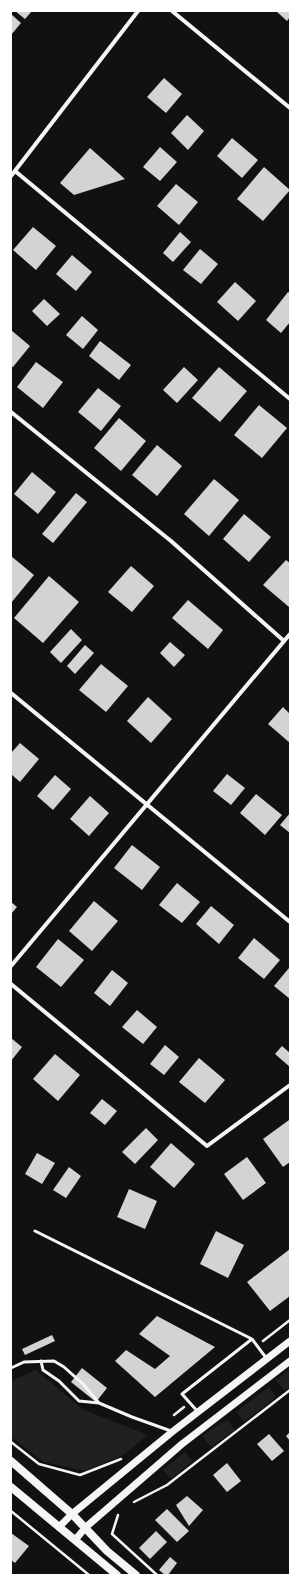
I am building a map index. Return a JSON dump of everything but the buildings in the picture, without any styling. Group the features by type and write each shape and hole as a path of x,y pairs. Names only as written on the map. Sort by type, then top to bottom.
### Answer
{"main road":[{"path":"11,1461 86,1527 106,1551 136,1575"},
{"path":"11,1487 117,1575"}],"street":[{"path":"11,176 138,11"},
{"path":"172,11 290,108"},
{"path":"15,172 290,399"},
{"path":"11,412 171,541 284,641"},
{"path":"11,966 290,634"},
{"path":"11,693 290,922"},
{"path":"11,984 207,1146 290,1085"},
{"path":"59,1527 72,1514 172,1432 290,1341"},
{"path":"75,1540 86,1527 182,1444 290,1361"}],"lane":[{"path":"34,1231 252,1340 267,1359"},
{"path":"198,1413 182,1394 252,1340"},
{"path":"41,1361 43,1370 59,1381 80,1401 99,1403 172,1432"},
{"path":"11,1368 24,1362 54,1361 64,1367 83,1384 99,1403"}],"path":[{"path":"256,1345 290,1320"},
{"path":"132,1503 167,1485 290,1390"},
{"path":"11,1511 89,1575"},
{"path":"121,1512 116,1517 112,1534 157,1575"}],"shaded area":[{"path":"290,1369 290,1387 284,1391 276,1380"},
{"path":"36,1370 82,1409 148,1435 123,1455 85,1471 44,1462 11,1437 11,1381"},
{"path":"269,1387 276,1397 244,1422 236,1412"},
{"path":"227,1420 235,1430 211,1447 202,1436"},
{"path":"185,1452 193,1461 171,1479 163,1470"}]}
